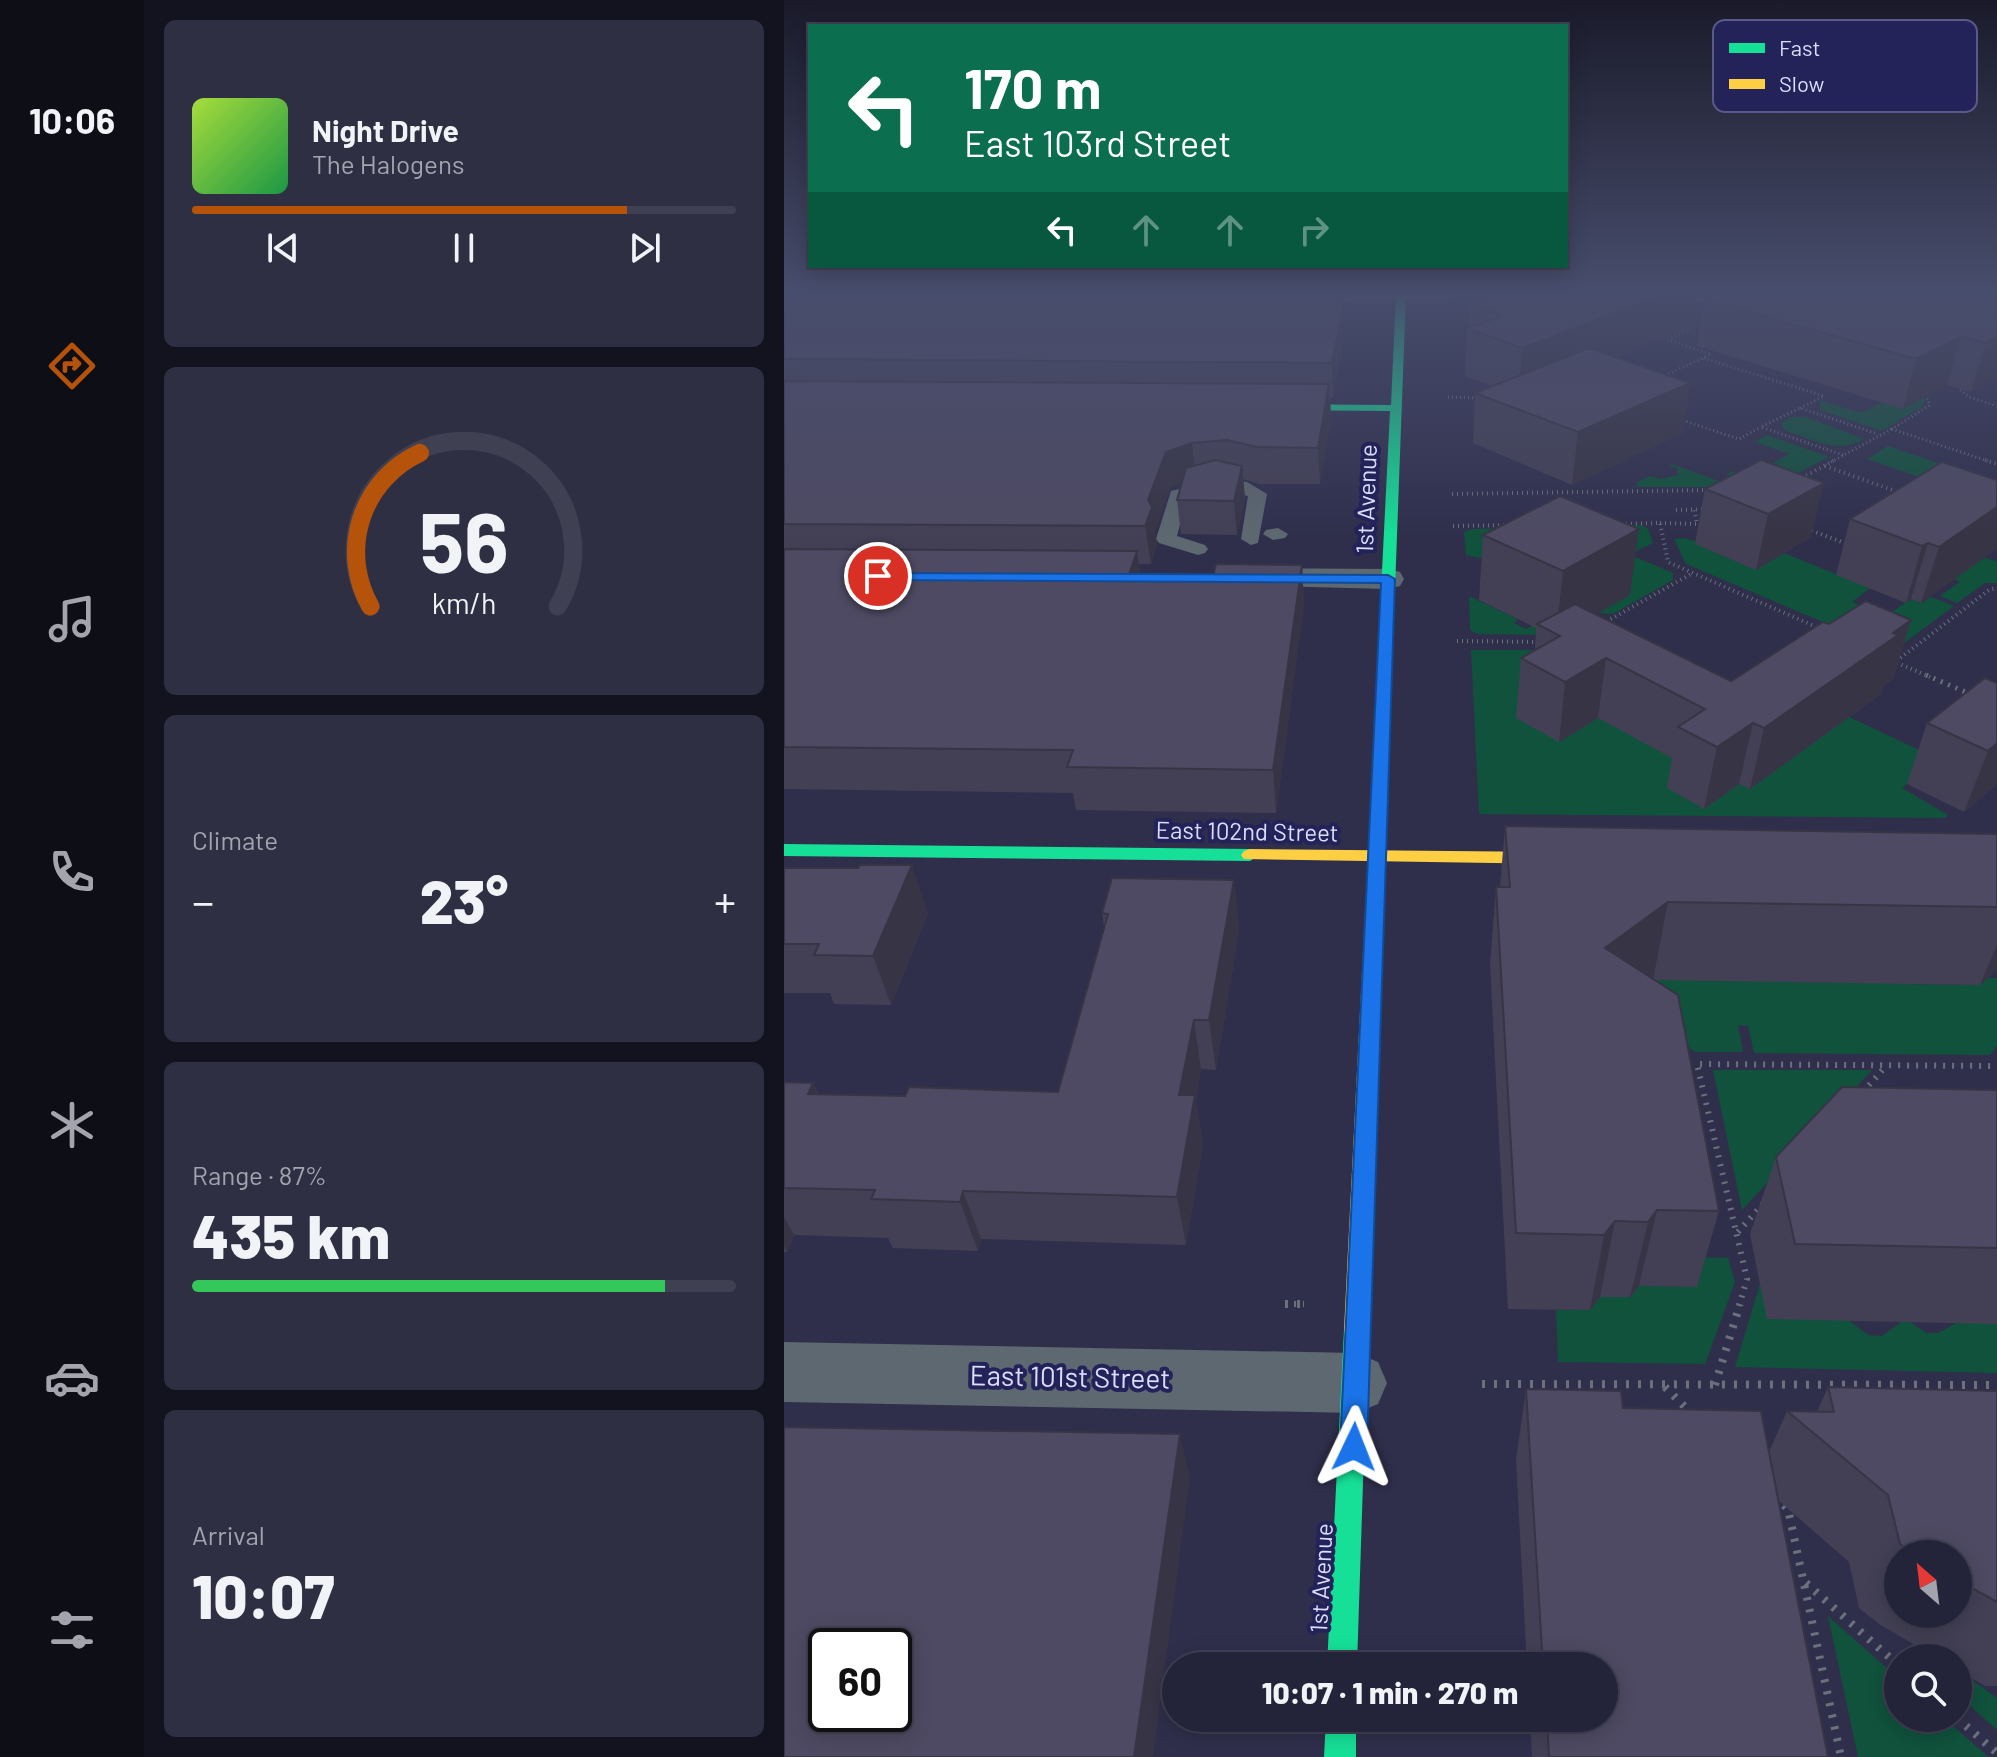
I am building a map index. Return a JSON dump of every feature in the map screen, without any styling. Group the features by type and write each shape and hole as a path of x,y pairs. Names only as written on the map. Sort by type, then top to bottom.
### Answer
{"main road":[{"name":"1st Avenue","path":"1343,1652 1379,857 1397,375"},
{"path":"1244,407 1395,408"},
{"name":"East 102nd Street","path":"784,850 1590,859"},
{"path":"1340,1757 1341,1732"}],"street":[{"path":"1195,563 1388,579"},
{"name":"East 101st Street","path":"784,1372 1356,1383"}],"lane":[{"path":"1195,563 1166,539 1178,495 1202,486 1244,487 1258,494 1251,539"}],"path":[{"path":"1661,378 1667,375"},
{"path":"1678,418 1739,439 1824,396 1757,375"},
{"path":"1968,383 1959,389 1969,397 1997,406"},
{"path":"1800,479 1930,405 1923,390"},
{"path":"1448,397 1493,398"},
{"path":"1800,408 1879,435"},
{"path":"1761,427 1843,455"},
{"path":"1892,429 1997,464"},
{"path":"1991,462 1997,458"},
{"path":"1825,466 1911,497"},
{"path":"1452,494 1713,490"},
{"path":"1612,524 1697,524 1694,509"},
{"path":"1676,510 1721,509"},
{"path":"1660,523 1668,562 1832,634"},
{"path":"1453,526 1517,525"},
{"path":"1799,526 1854,547"},
{"path":"1597,627 1692,573"},
{"path":"1895,662 1989,590 1997,588"},
{"path":"1457,641 1555,642"},
{"path":"1883,656 1982,699"},
{"path":"1685,1055 1697,1064 1997,1066"},
{"path":"1697,1064 1747,1279 1715,1385"},
{"path":"1857,1099 1887,1065"},
{"path":"1737,1233 1767,1199"},
{"path":"1285,1304 1309,1304"},
{"path":"1482,1384 1997,1385"},
{"path":"1664,1386 1697,1420"},
{"path":"1765,1487 1788,1509 1841,1757"},
{"path":"1806,1583 1884,1653"},
{"path":"1972,1731 1997,1753"}],"green space":[{"path":"1893,375 1910,375 1925,399 1923,406 1882,431 1820,410 1820,400 1861,413 1881,403"},
{"path":"1791,417 1806,417 1864,439 1844,446 1814,441 1784,430 1781,423"},
{"path":"1767,435 1829,457 1772,487 1637,487 1637,482 1650,476 1660,479 1678,475 1677,468 1669,466 1672,464 1727,484 1736,478 1726,474 1733,471 1771,485 1765,467 1789,454 1755,442"},
{"path":"1888,446 1988,480 1966,493 1867,459"},
{"path":"1642,525 1648,529 1653,543 1636,551 1513,541 1480,558 1466,555 1464,532 1472,529"},
{"path":"1684,538 1720,548 1715,552 1756,569 1784,553 1870,588 1852,602 1886,616 1911,599 1921,603 1931,597 1954,606 1896,649 1882,647 1686,564 1674,539"},
{"path":"1633,556 1673,573 1673,580 1613,614 1598,613 1629,595"},
{"path":"1984,557 1997,562 1997,583 1985,583 1957,603 1940,596 1960,582 1953,579"},
{"path":"1469,596 1518,619 1514,623 1526,629 1554,615 1544,635 1477,634 1470,630"},
{"path":"1471,650 1552,650 1559,742 1598,718 1739,784 1843,714 1938,759 1902,788 1948,815 1945,818 1479,814"},
{"path":"1903,975 1906,984 1979,985 1988,978 1997,978 1997,1046 1990,1055 1754,1053 1748,1026 1738,1025 1743,1052 1695,1052 1596,978 1860,983"},
{"path":"1713,1070 1872,1070 1742,1210"},
{"path":"1692,1257 1728,1258 1735,1282 1705,1364 1558,1362 1556,1310 1590,1310 1600,1297 1630,1297 1639,1286"},
{"path":"1760,1284 1850,1321 1868,1335 1882,1336 1901,1322 1910,1322 1926,1333 1938,1333 1958,1322 1997,1323 1997,1373 1735,1367"},
{"path":"1828,1616 1884,1666 1884,1732 1960,1732 1988,1757 1858,1757"},
{"path":"1972,1680 1997,1698 1997,1730 1972,1708"}],"building":[{"path":"1521,375 1667,375 1690,383 1578,432 1475,393"},
{"path":"784,381 1329,384 1318,448 1257,447 1227,440 1192,443 1166,452 1148,500 1152,507 1145,526 784,524"},
{"path":"1215,460 1242,466 1234,501 1177,500 1186,468"},
{"path":"1761,460 1824,483 1768,514 1705,489"},
{"path":"1942,462 1997,480 1997,507 1939,547 1928,543 1922,546 1850,519"},
{"path":"1560,496 1639,529 1563,571 1483,535"},
{"path":"784,549 1137,551 1129,575 1213,576 1216,564 1302,565 1273,770 1067,767 1073,750 784,747"},
{"path":"1866,601 1911,620 1893,633 1898,635 1764,728 1753,723 1717,747 1678,727 1705,709 1606,658 1565,682 1521,658 1560,636 1537,624 1575,604 1731,681 1823,622 1829,624"},
{"path":"1985,678 1997,683 1997,743 1988,751 1927,723"},
{"path":"1505,826 1997,834 1997,907 1668,902 1605,948 1678,995 1719,1211 1657,1210 1648,1222 1615,1221 1604,1235 1516,1233 1496,887 1510,887"},
{"path":"860,865 912,865 873,956 814,955 819,944 784,944 784,868 858,868"},
{"path":"1112,878 1234,880 1209,1020 1194,1020 1179,1095 1195,1095 1177,1197 963,1191 960,1202 871,1199 875,1190 784,1188 784,1082 813,1083 808,1094 905,1096 909,1087 1058,1092 1108,914 1102,913"},
{"path":"1842,1087 1997,1090 1997,1248 1795,1244 1776,1157"},
{"path":"1828,1387 1997,1391 1997,1602 1972,1588 1972,1540 1899,1540 1888,1495 1787,1411 1834,1412"},
{"path":"1526,1389 1621,1391 1623,1408 1761,1411 1828,1757 1549,1757 1548,1732 1618,1732 1618,1652 1542,1652"},
{"path":"784,1427 1180,1434 1134,1757 784,1757"}],"traffic: fast":[{"path":"1374,912 1397,375"},
{"path":"1270,407 1395,408"},
{"path":"784,850 1250,855"},
{"path":"1343,1652 1356,1330"},
{"path":"1340,1757 1341,1732"}],"traffic: slow":[{"path":"1250,855 1563,858"},
{"path":"1356,1330 1374,912"}],"route":[{"path":"878,576 1388,579 1354,1447"}]}
